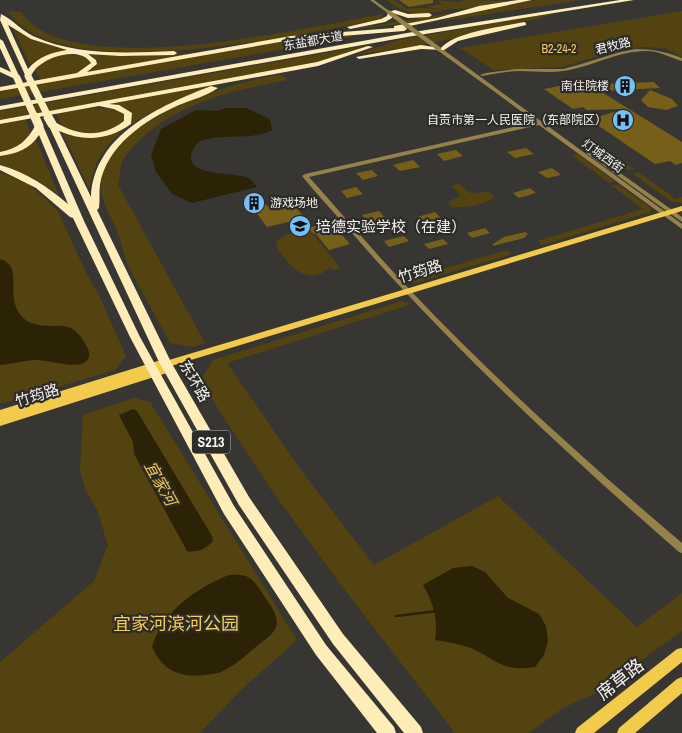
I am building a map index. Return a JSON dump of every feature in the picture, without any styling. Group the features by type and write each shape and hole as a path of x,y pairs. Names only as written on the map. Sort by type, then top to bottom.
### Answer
{"highway":[{"path":"0,89 383,21 390,17 393,12 422,16 530,0"},
{"name":"东盐都大道","path":"0,102 435,26 602,0"},
{"name":"东盐都大道","path":"0,108 456,27 631,0"},
{"path":"313,33 367,30 420,23 487,7"},
{"path":"0,122 413,48 441,49 448,43 464,38 538,21 586,7"},
{"path":"1,15 32,37 81,50 155,54 233,48"},
{"name":"东环路","path":"1,15 28,76 167,365 244,501 338,639 415,733"},
{"path":"290,38 435,26"},
{"path":"318,64 392,40 456,27"},
{"name":"S213","path":"0,40 79,221 152,370 229,510 321,650 388,733"},
{"path":"5,52 16,50"},
{"path":"28,76 36,62 58,54 82,54 92,58 94,61 90,68 84,72 64,78"},
{"path":"0,69 17,78"},
{"path":"96,217 94,193 99,172 107,153 117,142 155,114 222,85 258,75"},
{"path":"52,124 70,134 89,136 116,131 128,122 128,113 116,108 79,107"},
{"path":"0,154 25,146 35,135 39,126"},
{"path":"50,153 64,150"},
{"path":"0,167 31,180 60,201 79,221"}],"main road":[{"name":"竹筠路","path":"0,422 167,365 682,208"},
{"name":"竹筠路","path":"0,414 152,370"},
{"name":"席草路","path":"582,733 682,654"},
{"path":"624,733 682,684"}],"street":[{"path":"372,0 393,12"},
{"path":"378,0 441,49"},
{"name":"灯城西街","path":"441,49 482,75 667,212 682,227"},
{"name":"灯城西街","path":"441,49 540,123 667,212 682,220"},
{"name":"君牧路","path":"482,75 514,70 563,70 626,52 662,50 682,60"},
{"path":"540,123 305,176 407,291 473,358 559,440 682,549"}],"green space":[{"path":"386,0 394,0 407,9 426,8 445,11 427,13 407,12"},
{"path":"437,0 459,2 465,0 510,1 455,9 427,6 442,4"},
{"path":"537,0 580,0 417,25 493,7"},
{"path":"8,11 21,12 47,33 87,45 137,48 192,45 249,38 383,14 380,19 374,21 237,44 180,50 125,52 75,47 35,34"},
{"path":"464,11 419,22 347,30"},
{"name":"B2-24-2","path":"682,11 682,57 665,48 640,47 609,53 562,67 494,70 460,48"},
{"path":"554,13 541,18 428,44 355,55 399,40"},
{"path":"13,29 34,39 82,51 134,55 208,52 84,73 93,69 98,61 92,56 83,53 64,52 44,56 30,65"},
{"path":"363,34 0,99 0,90 301,38"},
{"path":"375,44 339,57 317,62 0,120 0,111"},
{"path":"66,54 79,55 91,61 90,64 76,73 41,80 35,70 37,66 48,59"},
{"path":"275,75 282,75 287,80 229,93 192,106 175,115 158,125 142,138 128,152 122,162 118,185 205,343 193,347 170,343 127,263 119,237 103,200 101,188 106,165 120,144 142,126 168,110 226,88"},
{"path":"233,80 162,107 128,127 114,139 100,156 89,188 63,134 81,137 99,136 116,131 131,121 131,113 118,106 102,104"},
{"path":"94,108 114,109 124,114 125,122 105,132 82,134 67,130 60,122 56,113"},
{"path":"25,119 30,134 25,142 18,147 0,152 0,123"},
{"path":"36,140 59,195 35,179 0,164 0,156 17,151"},
{"path":"594,141 634,169 627,170 588,143"},
{"path":"578,154 614,181 609,183 571,155"},
{"path":"0,172 31,186 58,211 126,356 115,370 0,404"},
{"path":"638,172 676,199 682,197 682,203 672,202 633,174"},
{"path":"458,183 470,193 488,192 495,196 481,204 452,207 449,205 449,202 461,195 451,186"},
{"path":"611,185 619,185 651,208 651,212 542,245 537,241 643,209"},
{"path":"309,229 340,268 333,270 330,267 317,275 310,276 298,271 280,253 276,242 287,234 303,233 302,231"},
{"path":"507,250 512,254 415,283 405,280"},
{"path":"402,301 412,304 227,363 303,473 374,565 498,496 637,627 682,593 682,631 596,693 563,708 529,733 455,733 341,585 270,488 200,381 213,360"},
{"name":"宜家河滨河公园","path":"134,398 150,402 297,640 241,690 200,733 0,733 0,662 94,581 108,545 97,510 85,489 80,469 83,415"}],"water":[{"path":"226,108 246,108 270,119 272,130 256,135 212,138 199,142 193,150 191,159 194,165 201,169 246,177 257,187 192,203 172,194 156,172 151,155 161,129 196,110 217,111"},
{"path":"0,259 8,263 12,269 15,304 19,313 27,321 45,326 67,327 80,335 89,353 88,359 84,363 72,365 34,360 0,365"},
{"path":"133,409 137,411 212,536 213,541 198,551 187,551 134,454 133,442 119,415"},
{"path":"472,566 485,572 508,598 539,614 546,626 548,641 544,655 535,667 508,667 468,647 435,640 436,625 434,612 423,585 453,568"},
{"path":"229,575 245,576 255,583 275,614 277,623 275,630 241,660 221,672 195,676 173,671 161,662 152,647 157,634 172,612 182,603 204,587"}],"building":[{"path":"399,0 433,0 433,3 409,7"},
{"path":"594,79 602,84 654,82 660,88 600,91 682,142 682,163 676,165 670,161 655,164 593,122 602,120 598,117 623,109 587,110 583,107 573,109 544,89"},
{"path":"650,90 672,99 678,106 666,110 648,107 641,100"},
{"path":"526,148 534,154 515,158 507,152"},
{"path":"456,150 463,156 444,161 437,154"},
{"path":"413,160 420,167 400,171 393,165"},
{"path":"552,168 561,175 547,178 538,172"},
{"path":"372,170 378,176 363,180 356,173"},
{"path":"356,187 363,194 347,198 341,191"},
{"path":"530,188 536,193 519,198 513,193"},
{"path":"258,193 267,206 286,202 290,206 294,205 305,218 267,227 244,196"},
{"path":"379,211 386,219 369,223 362,215"},
{"path":"435,212 441,218 423,223 417,217"},
{"path":"331,222 350,244 329,250 316,234 308,228"},
{"path":"485,228 490,233 472,238 467,233"},
{"path":"525,232 528,234 524,238 493,246 493,244 504,237"},
{"path":"404,236 409,241 389,247 384,241"},
{"path":"443,239 448,244 429,249 424,244"}],"waterway":[{"name":"宜家河","path":"396,616 437,611"}],"place":[{"name":"南住院楼","path":"625,86"},
{"name":"自贡市第一人民医院（东部院区）","path":"623,120"},
{"name":"游戏场地","path":"254,203"},
{"name":"培德实验学校（在建）","path":"300,226"}]}
